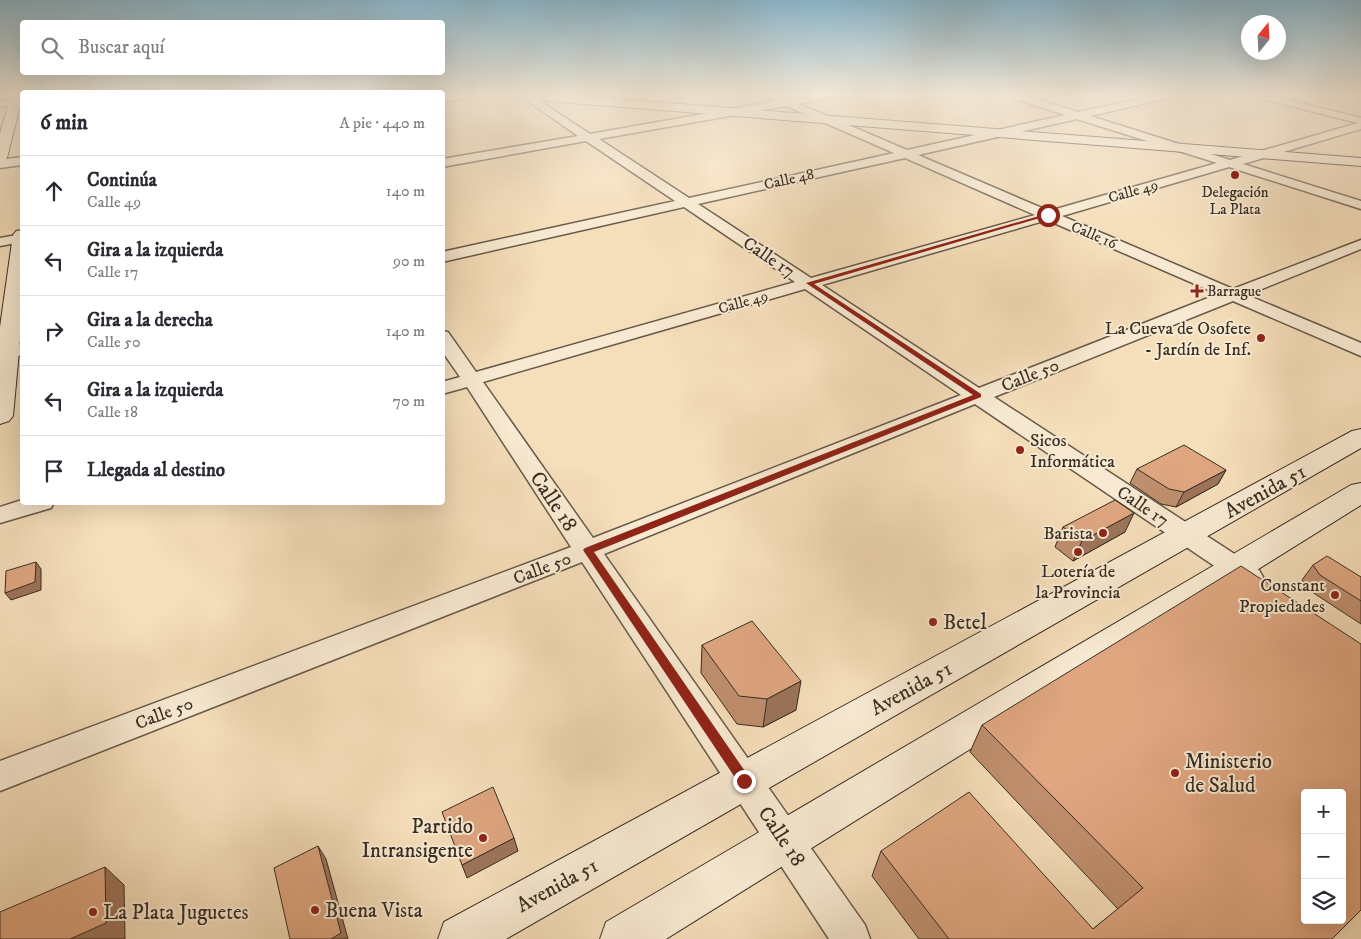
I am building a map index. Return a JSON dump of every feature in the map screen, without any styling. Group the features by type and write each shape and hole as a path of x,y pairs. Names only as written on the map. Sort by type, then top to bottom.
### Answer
{"main road":[{"path":"0,158 6,140"},
{"path":"1089,140 1361,162"},
{"path":"1168,140 1361,155"},
{"path":"0,416 10,353 20,256"},
{"name":"Avenida 51","path":"461,939 1361,437"},
{"path":"623,939 1361,492"}],"street":[{"path":"445,162 573,140"},
{"name":"Calle 17","path":"593,140 1267,588"},
{"name":"Calle 16","path":"874,140 1361,350"},
{"name":"Calle 48","path":"445,256 964,140"},
{"path":"1152,140 1361,205"},
{"name":"Calle 49","path":"445,387 1312,140"},
{"path":"0,164 20,161"},
{"path":"0,242 20,237"},
{"name":"Calle 50","path":"0,776 588,550 1361,244"},
{"name":"Calle 18","path":"445,340 851,939"},
{"path":"0,515 33,505"}],"building":[{"path":"1184,445 1226,470 1184,492 1169,489 1137,469"},
{"path":"1115,500 1134,513 1082,541 1063,527"},
{"path":"1327,556 1361,577 1361,601 1320,575 1313,565"},
{"path":"36,562 35,582 5,593 6,571"},
{"name":"Ministerio de Salud","path":"1241,566 1361,644 1361,910 1332,939 949,939 881,851 969,792 1093,929 1143,888 982,725"},
{"path":"752,621 801,681 767,699 739,696 702,645"},
{"name":"Partido Intransigente","path":"493,787 514,838 462,865 442,812"},
{"name":"Buena Vista","path":"318,846 341,933 331,939 290,939 274,868"},
{"path":"105,867 106,923 70,939 0,939 0,912"}],"place":[{"name":"Delegación La Plata","path":"1235,175"},
{"name":"Barrague","path":"1197,291"},
{"name":"La Cueva de Osofete - Jardín de Inf.","path":"1261,338"},
{"name":"Sicos Informática","path":"1020,450"},
{"name":"Barista","path":"1103,533"},
{"name":"Lotería de la Provincia","path":"1078,552"},
{"name":"Constant Propiedades","path":"1335,595"},
{"name":"Betel","path":"933,622"},
{"name":"Ministerio de Salud","path":"1175,773"},
{"name":"Partido Intransigente","path":"483,838"},
{"name":"Buena Vista","path":"315,910"},
{"name":"La Plata Juguetes","path":"93,912"}],"route":[{"path":"744,781 588,550 978,396 809,283 1048,215"}]}
